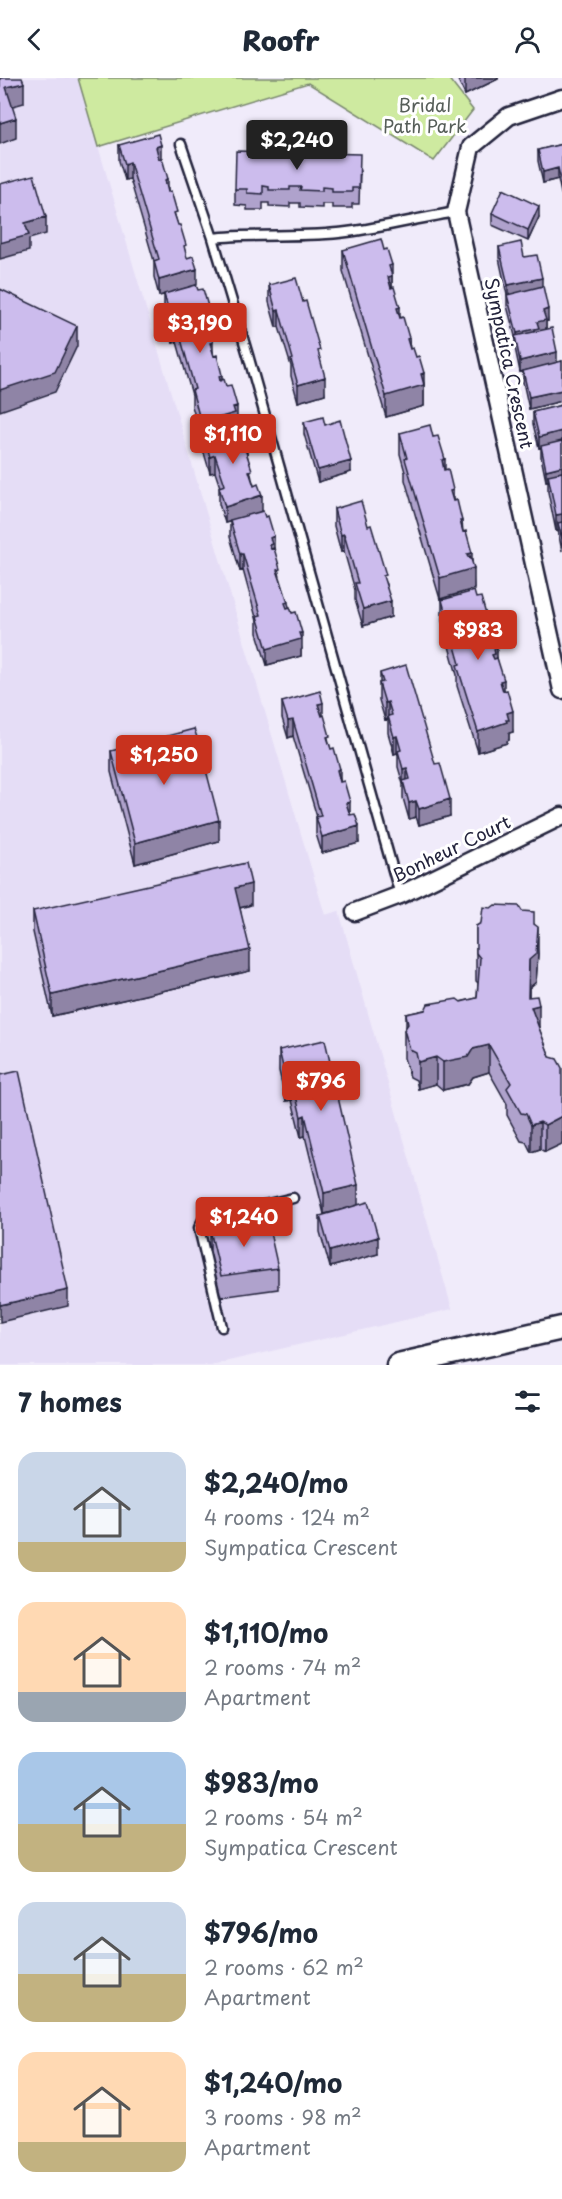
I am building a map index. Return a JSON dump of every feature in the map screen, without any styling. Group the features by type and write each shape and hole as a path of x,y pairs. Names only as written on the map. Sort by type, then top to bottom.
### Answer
{"main road":[{"path":"398,1365 562,1328"}],"street":[{"name":"Sympatica Crescent","path":"562,98 508,116 471,147 456,212 562,690"},
{"name":"Bonheur Court","path":"355,912 400,895 562,816"}],"lane":[{"path":"181,144 213,238 400,895"},
{"path":"213,238 238,235 347,232 456,212"},
{"path":"222,1327 199,1228 203,1220 293,1198"}],"shaded area":[{"path":"0,78 78,78 325,915 339,911 452,1309 211,1365 0,1365"}],"green space":[{"name":"Bridal Path Park","path":"78,78 448,78 473,110 434,161 308,83 98,147"}],"building":[{"path":"0,78 22,78 24,83 6,87 16,118 0,123"},
{"path":"158,134 161,145 156,147 168,179 165,180 177,212 174,213 186,245 184,246 187,258 193,256 197,269 159,280 154,261 159,259 130,162 125,164 119,145"},
{"path":"562,144 561,181 558,168 543,172 538,150"},
{"path":"236,151 360,154 359,188 352,188 352,192 332,192 332,188 322,187 322,191 300,190 301,187 290,187 290,190 269,190 269,187 263,186 263,194 247,193 247,189 235,189"},
{"path":"34,175 46,217 25,223 29,235 0,243 0,184"},
{"path":"503,189 539,206 528,230 492,213"},
{"path":"381,239 392,265 389,266 392,276 388,277 391,288 394,287 400,307 397,308 400,318 403,317 410,349 413,348 416,357 419,356 424,373 421,374 424,385 386,396 343,250"},
{"path":"521,242 524,257 537,255 542,278 508,285 499,247"},
{"path":"296,278 303,302 306,301 325,377 298,385 279,310 276,311 269,285"},
{"path":"196,285 198,290 203,289 209,310 205,311 207,316 203,317 205,323 207,322 213,342 210,343 214,356 217,355 222,375 219,376 220,381 224,379 226,386 231,385 237,406 233,407 235,413 201,423 192,390 195,389 177,325 173,326 164,294"},
{"path":"543,286 548,309 543,311 546,320 537,322 539,328 517,333 507,295"},
{"path":"0,289 77,326 55,372 0,390"},
{"path":"552,328 557,352 520,361 515,336"},
{"path":"562,361 562,390 529,397 523,371"},
{"path":"562,405 562,431 539,437 533,412"},
{"path":"323,417 325,425 340,420 351,461 318,470 304,422"},
{"path":"243,425 247,438 242,440 252,470 249,471 254,486 258,484 262,495 225,507 219,487 225,485 215,455 210,457 204,437"},
{"path":"430,425 433,437 438,436 445,459 442,460 444,470 448,469 453,490 450,491 453,501 457,500 463,532 466,531 472,553 467,554 474,568 440,578 405,459 407,458 400,433"},
{"path":"562,441 562,466 546,470 541,446"},
{"path":"562,472 562,514 556,515 548,475"},
{"path":"361,501 386,575 383,576 391,601 363,609 344,534 341,535 334,509"},
{"path":"263,511 265,517 268,516 274,536 270,538 272,544 269,545 271,549 274,548 280,569 277,570 288,602 285,603 287,608 290,607 292,613 296,612 302,633 299,633 301,639 267,649 257,616 261,615 243,554 240,554 230,520"},
{"path":"562,522 562,539 558,523"},
{"path":"474,591 476,598 481,597 487,618 485,619 487,628 491,627 497,648 494,649 495,654 492,655 494,659 497,658 504,680 500,681 503,691 507,690 513,711 507,713 509,720 506,720 507,722 478,732 457,665 460,664 442,600"},
{"path":"406,665 435,764 440,763 450,799 419,809 416,801 409,803 403,781 410,779 407,768 403,769 398,751 401,750 397,736 394,737 388,716 392,715 388,702 385,703 379,683 383,682 380,673"},
{"path":"320,691 323,703 318,704 322,716 324,715 330,736 327,737 331,749 334,748 340,769 337,770 340,782 344,781 350,802 346,803 350,815 355,814 359,826 322,837 316,817 321,816 293,720 288,721 282,702"},
{"path":"194,729 198,740 190,750 202,755 195,764 206,770 219,820 135,843 111,751"},
{"path":"246,863 251,884 235,888 250,950 52,995 33,911"},
{"path":"495,905 519,906 522,911 534,912 534,924 538,927 536,954 529,960 528,997 537,996 539,1005 531,1007 550,1057 557,1059 562,1068 562,1116 545,1125 540,1122 531,1125 526,1114 521,1113 507,1088 511,1083 489,1045 473,1049 468,1057 443,1062 436,1057 418,1062 416,1053 410,1050 404,1030 408,1024 406,1014 425,1010 428,1004 457,999 461,1002 477,998 480,958 476,953 476,926 481,923 483,907 491,908"},
{"path":"325,1040 358,1185 324,1193 305,1115 301,1117 292,1079 286,1080 279,1050"},
{"path":"19,1071 68,1290 0,1305 0,1075"},
{"path":"368,1202 378,1237 330,1251 320,1216"},
{"path":"267,1219 278,1268 221,1276 210,1230"}]}
